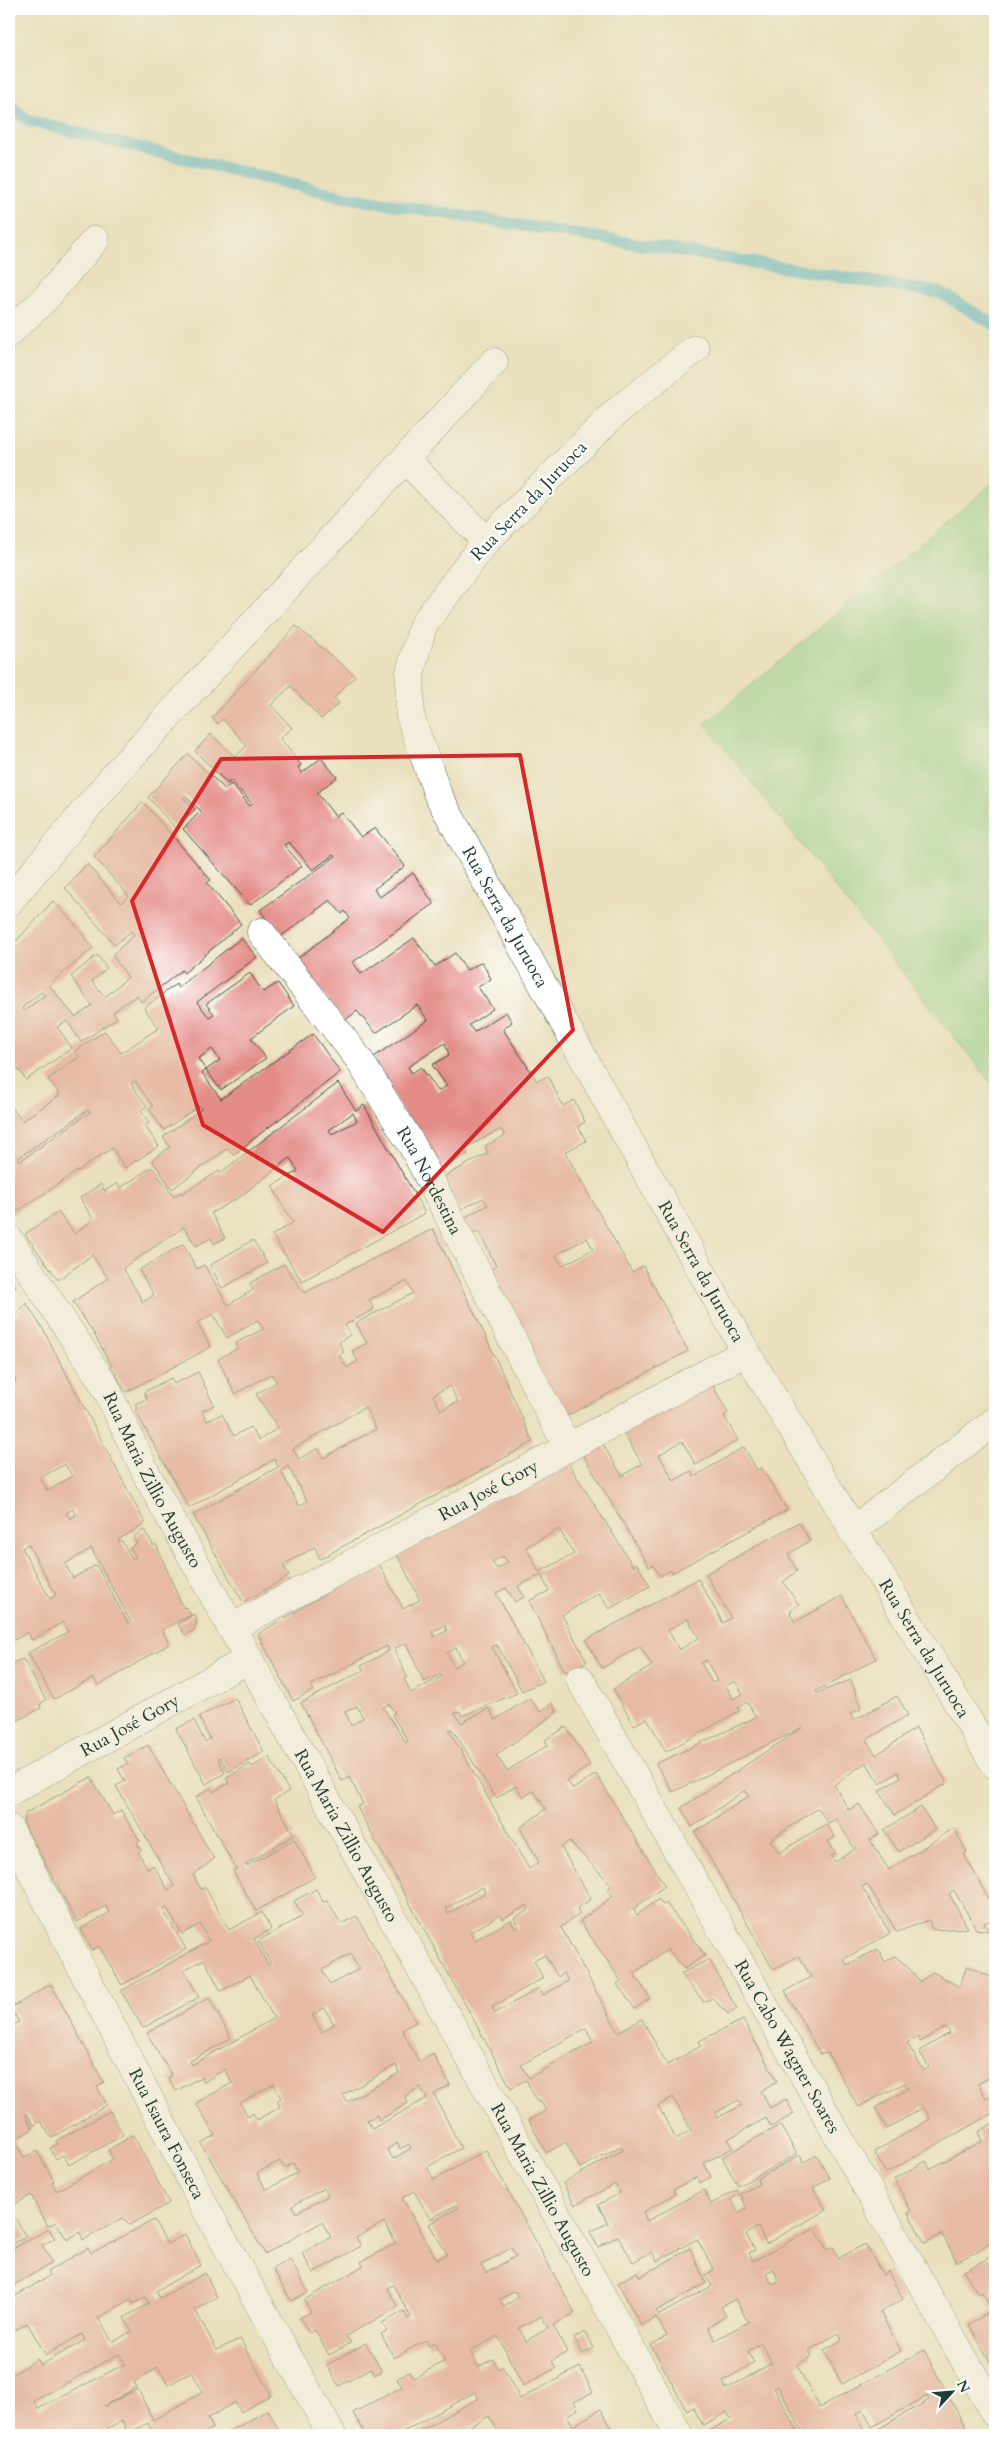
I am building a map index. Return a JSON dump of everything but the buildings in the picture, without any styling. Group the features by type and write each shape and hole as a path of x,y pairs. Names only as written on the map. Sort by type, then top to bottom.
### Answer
{"street":[{"path":"9,333 45,299 95,240"},
{"name":"Rua Serra da Juruoca","path":"695,349 616,412 486,540 423,625 410,673 410,716 438,795 746,1352 852,1531 995,1765"},
{"path":"9,902 118,771 494,362"},
{"path":"405,459 486,540"},
{"name":"Rua Nordestina","path":"261,932 358,1058 412,1144 568,1448"},
{"name":"Rua Maria Zillio Augusto","path":"9,1238 104,1384 150,1481 679,2435"},
{"name":"Rua José Gory","path":"231,1628 746,1352"},
{"path":"852,1531 995,1421"},
{"name":"Rua José Gory","path":"9,1792 249,1659"},
{"name":"Rua Cabo Wagner Soares","path":"580,1679 995,2414"},
{"name":"Rua Isaura Fonseca","path":"9,1828 206,2209 332,2435"}],"highlighted area":[{"path":"520,755 573,1030 383,1232 203,1125 132,901 221,759"}],"green space":[{"path":"995,481 995,1088 705,724"}],"waterway":[{"path":"9,104 29,121 345,197 941,293 995,325"}]}
